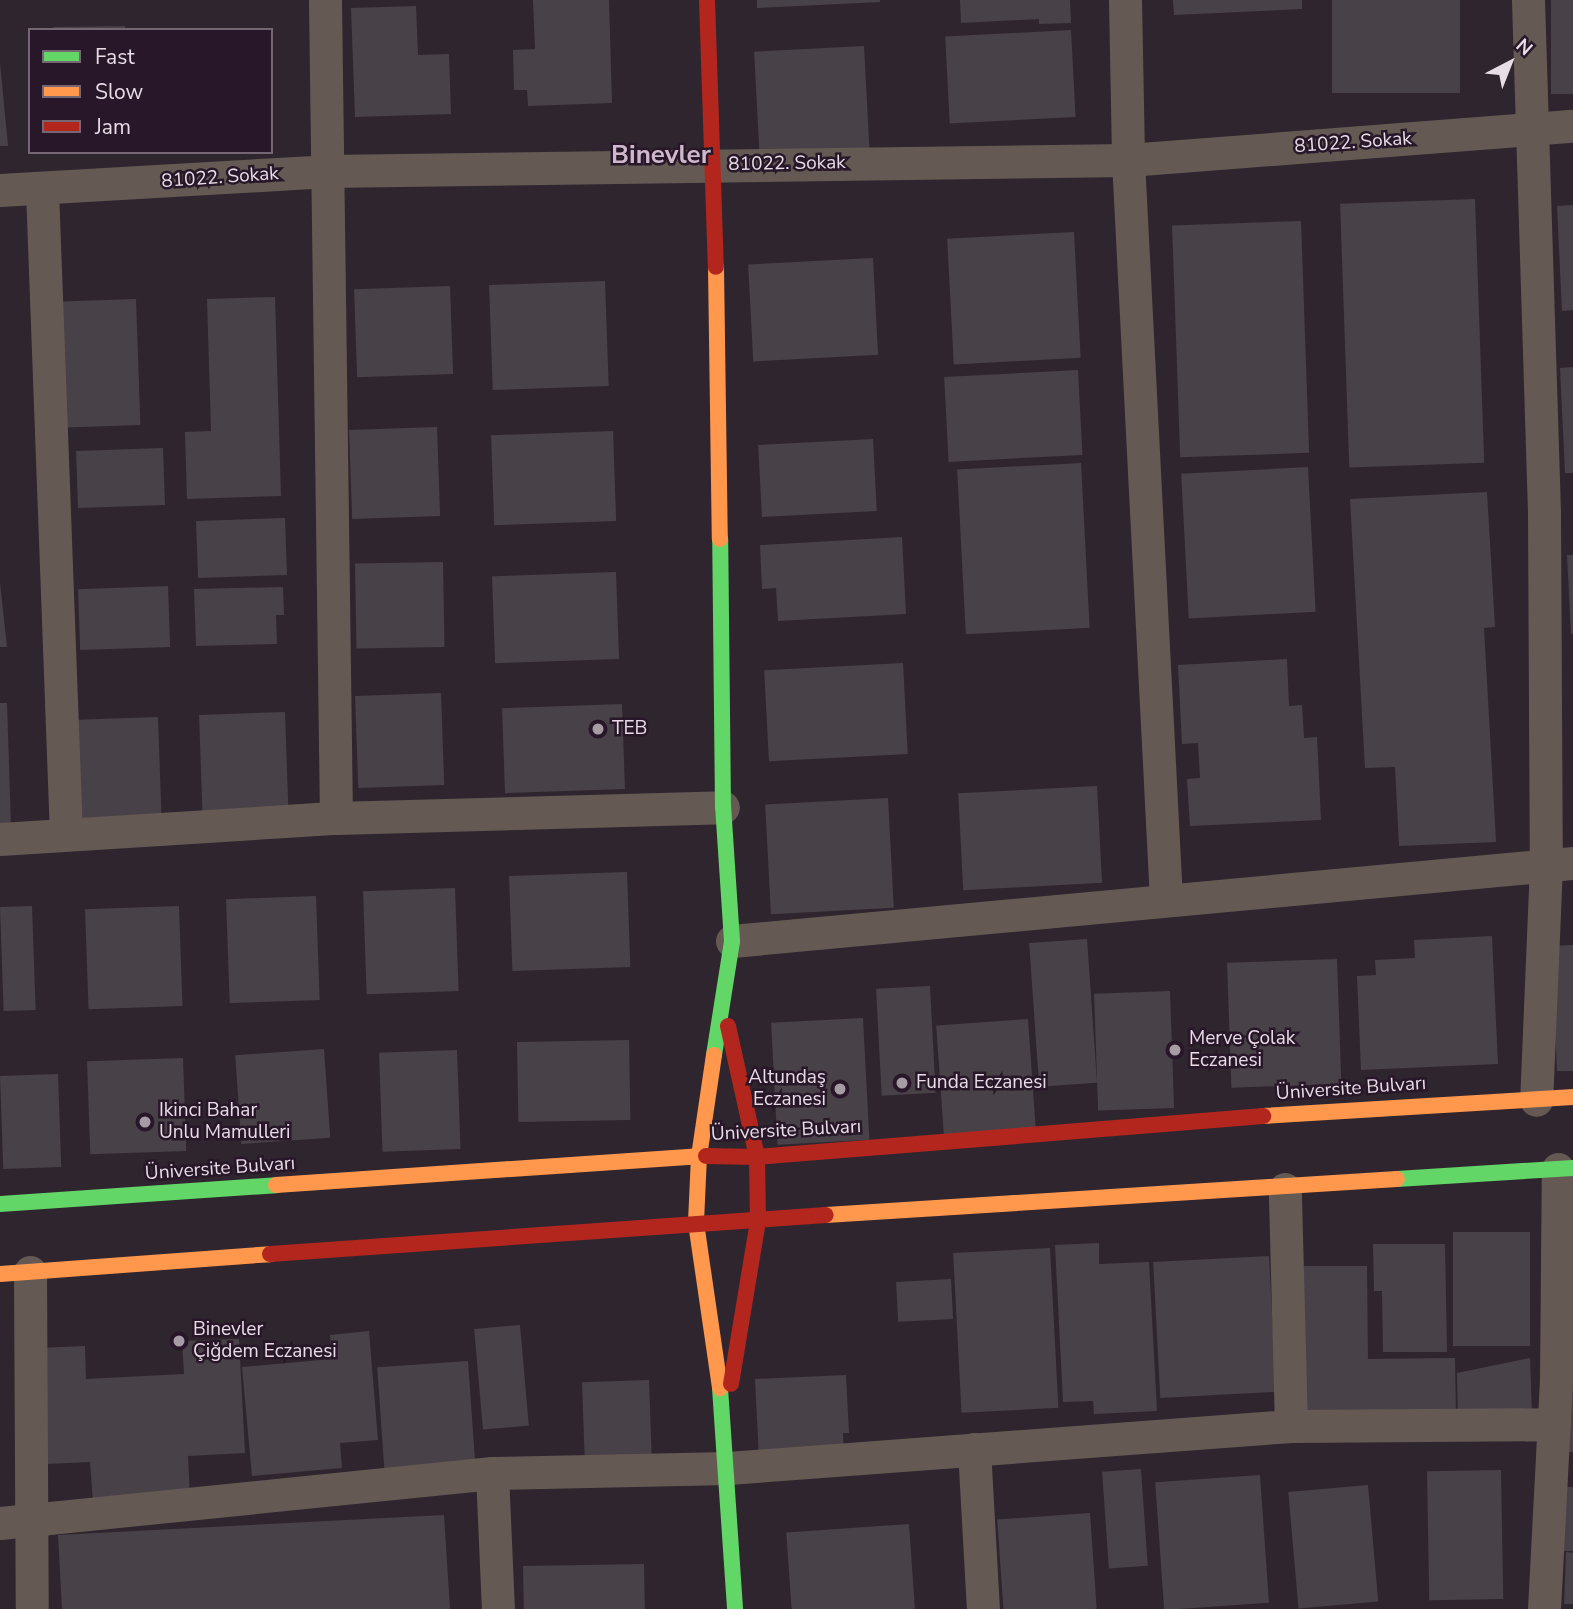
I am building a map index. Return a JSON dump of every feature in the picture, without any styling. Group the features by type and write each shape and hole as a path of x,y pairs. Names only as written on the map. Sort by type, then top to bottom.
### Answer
{"main road":[{"path":"707,0 715,164 723,807 732,941 699,1156 696,1223 725,1419 735,1609"},
{"path":"723,1004 757,1157 758,1222 725,1419"},
{"name":"Üniversite Bulvarı","path":"0,1204 699,1156 757,1157 1354,1109 1573,1097"},
{"path":"15,1273 696,1223 758,1222 1566,1169"}],"street":[{"path":"324,0 336,818"},
{"path":"1125,0 1128,160 1166,898"},
{"path":"1528,0 1530,129 1558,512 1559,864 1536,1100"},
{"name":"81022. Sokak","path":"0,190 42,190 327,171 1128,160 1573,126"},
{"path":"42,190 66,834"},
{"path":"0,839 336,818 723,807"},
{"path":"732,941 1166,898 1559,864"},
{"path":"1544,1609 1566,1169"},
{"path":"1284,1189 1290,1426"},
{"path":"15,1273 15,1523 32,1609"},
{"path":"15,1523 492,1473 728,1468 1290,1426 1554,1424"},
{"path":"974,1449 983,1609"},
{"path":"492,1473 498,1609"}],"building":[{"path":"533,0 609,0 612,103 528,106 527,90 514,90 513,50 535,49"},
{"path":"757,0 880,0 880,2 757,8"},
{"path":"960,0 1070,0 1071,23 1039,24 1039,19 961,23"},
{"path":"1173,0 1302,0 1302,9 1174,15"},
{"path":"1332,0 1460,0 1460,93 1332,93"},
{"path":"1551,0 1573,0 1573,94 1551,94"},
{"path":"416,6 418,55 449,54 451,114 355,117 351,8"},
{"path":"125,26 125,28 53,28"},
{"path":"1071,30 1076,117 950,123 945,37"},
{"path":"864,46 869,149 760,155 754,52"},
{"path":"0,63 8,146 0,146"},
{"path":"1475,199 1484,463 1349,468 1340,204"},
{"path":"1573,205 1573,310 1562,311 1557,206"},
{"path":"1301,221 1309,453 1180,457 1172,226"},
{"path":"1074,232 1081,358 954,364 947,239"},
{"path":"873,258 878,355 753,361 748,265"},
{"path":"605,281 609,386 493,390 489,285"},
{"path":"450,286 453,374 357,377 354,289"},
{"path":"275,297 281,496 187,499 185,432 211,431 207,299"},
{"path":"136,299 140,425 66,428 62,302"},
{"path":"1573,367 1573,473 1565,473 1560,368"},
{"path":"1078,370 1082,455 949,462 944,377"},
{"path":"437,427 440,516 352,519 349,430"},
{"path":"613,431 616,521 494,525 491,435"},
{"path":"873,439 877,511 762,517 758,445"},
{"path":"163,448 165,505 78,508 76,451"},
{"path":"1081,463 1090,628 966,634 957,469"},
{"path":"1308,467 1316,612 1189,618 1181,474"},
{"path":"1487,492 1495,627 1484,628 1496,842 1399,846 1395,767 1365,768 1350,499"},
{"path":"285,518 287,575 198,578 196,521"},
{"path":"902,537 906,614 778,621 776,588 762,589 760,545"},
{"path":"1567,555 1573,555 1573,634 1571,634"},
{"path":"443,562 444,647 356,649 355,564"},
{"path":"616,572 619,659 495,663 492,576"},
{"path":"0,583 7,647 0,647"},
{"path":"168,586 170,647 80,650 78,589"},
{"path":"283,587 284,615 276,615 277,644 196,646 194,589"},
{"path":"1287,659 1289,706 1302,705 1304,738 1317,737 1321,820 1190,826 1187,779 1200,778 1198,743 1182,744 1178,665"},
{"path":"903,663 908,754 769,761 764,670"},
{"path":"441,693 444,785 358,788 355,696"},
{"path":"0,703 7,703 11,827 0,828"},
{"path":"622,704 625,789 505,793 502,708"},
{"path":"285,712 288,811 203,814 199,715"},
{"path":"158,717 162,821 74,824 70,720"},
{"path":"1097,786 1102,883 963,890 958,793"},
{"path":"888,798 894,908 771,914 765,804"},
{"path":"627,872 630,967 512,971 509,876"},
{"path":"455,888 459,991 367,994 363,891"},
{"path":"316,896 320,1000 230,1003 226,899"},
{"path":"32,906 36,1010 4,1011 0,907"},
{"path":"179,906 182,1006 89,1009 85,909"},
{"path":"1492,936 1498,1064 1361,1070 1357,976 1376,975 1375,960 1415,958 1414,940"},
{"path":"1087,939 1097,1083 1039,1087 1029,943"},
{"path":"1573,945 1573,1071 1557,1071 1551,946"},
{"path":"1337,959 1341,1084 1231,1088 1227,963"},
{"path":"930,986 936,1093 882,1096 876,989"},
{"path":"1170,991 1174,1108 1098,1111 1094,994"},
{"path":"863,1018 869,1140 778,1145 771,1023"},
{"path":"1028,1019 1036,1129 944,1135 936,1025"},
{"path":"629,1040 630,1120 518,1122 517,1042"},
{"path":"324,1049 330,1138 241,1144 235,1055"},
{"path":"457,1050 460,1149 383,1152 379,1053"},
{"path":"183,1058 186,1151 90,1154 87,1061"},
{"path":"58,1074 61,1167 3,1169 0,1076"},
{"path":"1453,1232 1530,1232 1530,1346 1453,1346"},
{"path":"1099,1243 1099,1264 1149,1262 1157,1411 1094,1414 1093,1401 1063,1402 1055,1245"},
{"path":"1373,1244 1445,1244 1447,1352 1383,1352 1382,1291 1374,1291"},
{"path":"1050,1248 1058,1408 962,1413 953,1253"},
{"path":"1269,1256 1276,1392 1160,1398 1153,1262"},
{"path":"1296,1266 1367,1266 1368,1359 1455,1358 1456,1417 1297,1418"},
{"path":"951,1279 953,1319 898,1322 896,1282"},
{"path":"520,1325 529,1426 483,1430 474,1329"},
{"path":"369,1331 378,1440 340,1443 342,1468 252,1476 242,1367 332,1359 330,1335"},
{"path":"239,1339 245,1453 188,1456 190,1498 93,1502 90,1462 46,1464 40,1348 85,1346 86,1379 184,1374 182,1341"},
{"path":"1530,1358 1532,1417 1458,1419 1457,1373"},
{"path":"468,1361 476,1470 385,1476 377,1367"},
{"path":"846,1375 849,1433 843,1433 844,1455 759,1459 755,1379"},
{"path":"649,1380 652,1456 585,1458 582,1382"},
{"path":"1561,1382 1573,1382 1573,1452 1561,1452"},
{"path":"1141,1469 1148,1566 1109,1568 1102,1472"},
{"path":"1501,1470 1503,1599 1429,1600 1427,1471"},
{"path":"1260,1475 1269,1603 1164,1609 1155,1482"},
{"path":"1368,1485 1378,1602 1299,1609 1288,1492"},
{"path":"1560,1487 1573,1487 1573,1551 1562,1551"},
{"path":"1090,1513 1097,1609 1003,1609 997,1519"},
{"path":"444,1515 450,1609 62,1609 58,1535"},
{"path":"909,1524 915,1609 792,1609 786,1533"},
{"path":"1566,1552 1573,1553 1573,1604 1564,1604"},
{"path":"644,1564 645,1609 524,1609 523,1566"}],"traffic: fast":[{"path":"714,1055 732,941 723,807 720,539"},
{"path":"1397,1179 1573,1168"},
{"path":"0,1204 276,1185"},
{"path":"720,1388 735,1609"}],"traffic: slow":[{"path":"716,267 720,539"},
{"path":"714,1055 699,1156 696,1223 720,1388"},
{"path":"1263,1116 1573,1097"},
{"path":"276,1185 706,1156"},
{"path":"826,1215 1397,1179"},
{"path":"0,1274 270,1254"}],"traffic: jam":[{"path":"707,0 716,267"},
{"path":"728,1026 757,1157 758,1221 731,1384"},
{"path":"706,1156 757,1157 1263,1116"},
{"path":"270,1254 826,1215"}],"place":[{"name":"TEB","path":"598,729"},
{"name":"Merve Çolak Eczanesi","path":"1175,1050"},
{"name":"Funda Eczanesi","path":"902,1083"},
{"name":"Altundaş Eczanesi","path":"840,1089"},
{"name":"Ikinci Bahar Unlu Mamulleri","path":"145,1122"},
{"name":"Binevler Çiğdem Eczanesi","path":"179,1341"}],"district":[{"name":"Binevler","path":"661,155"}]}
